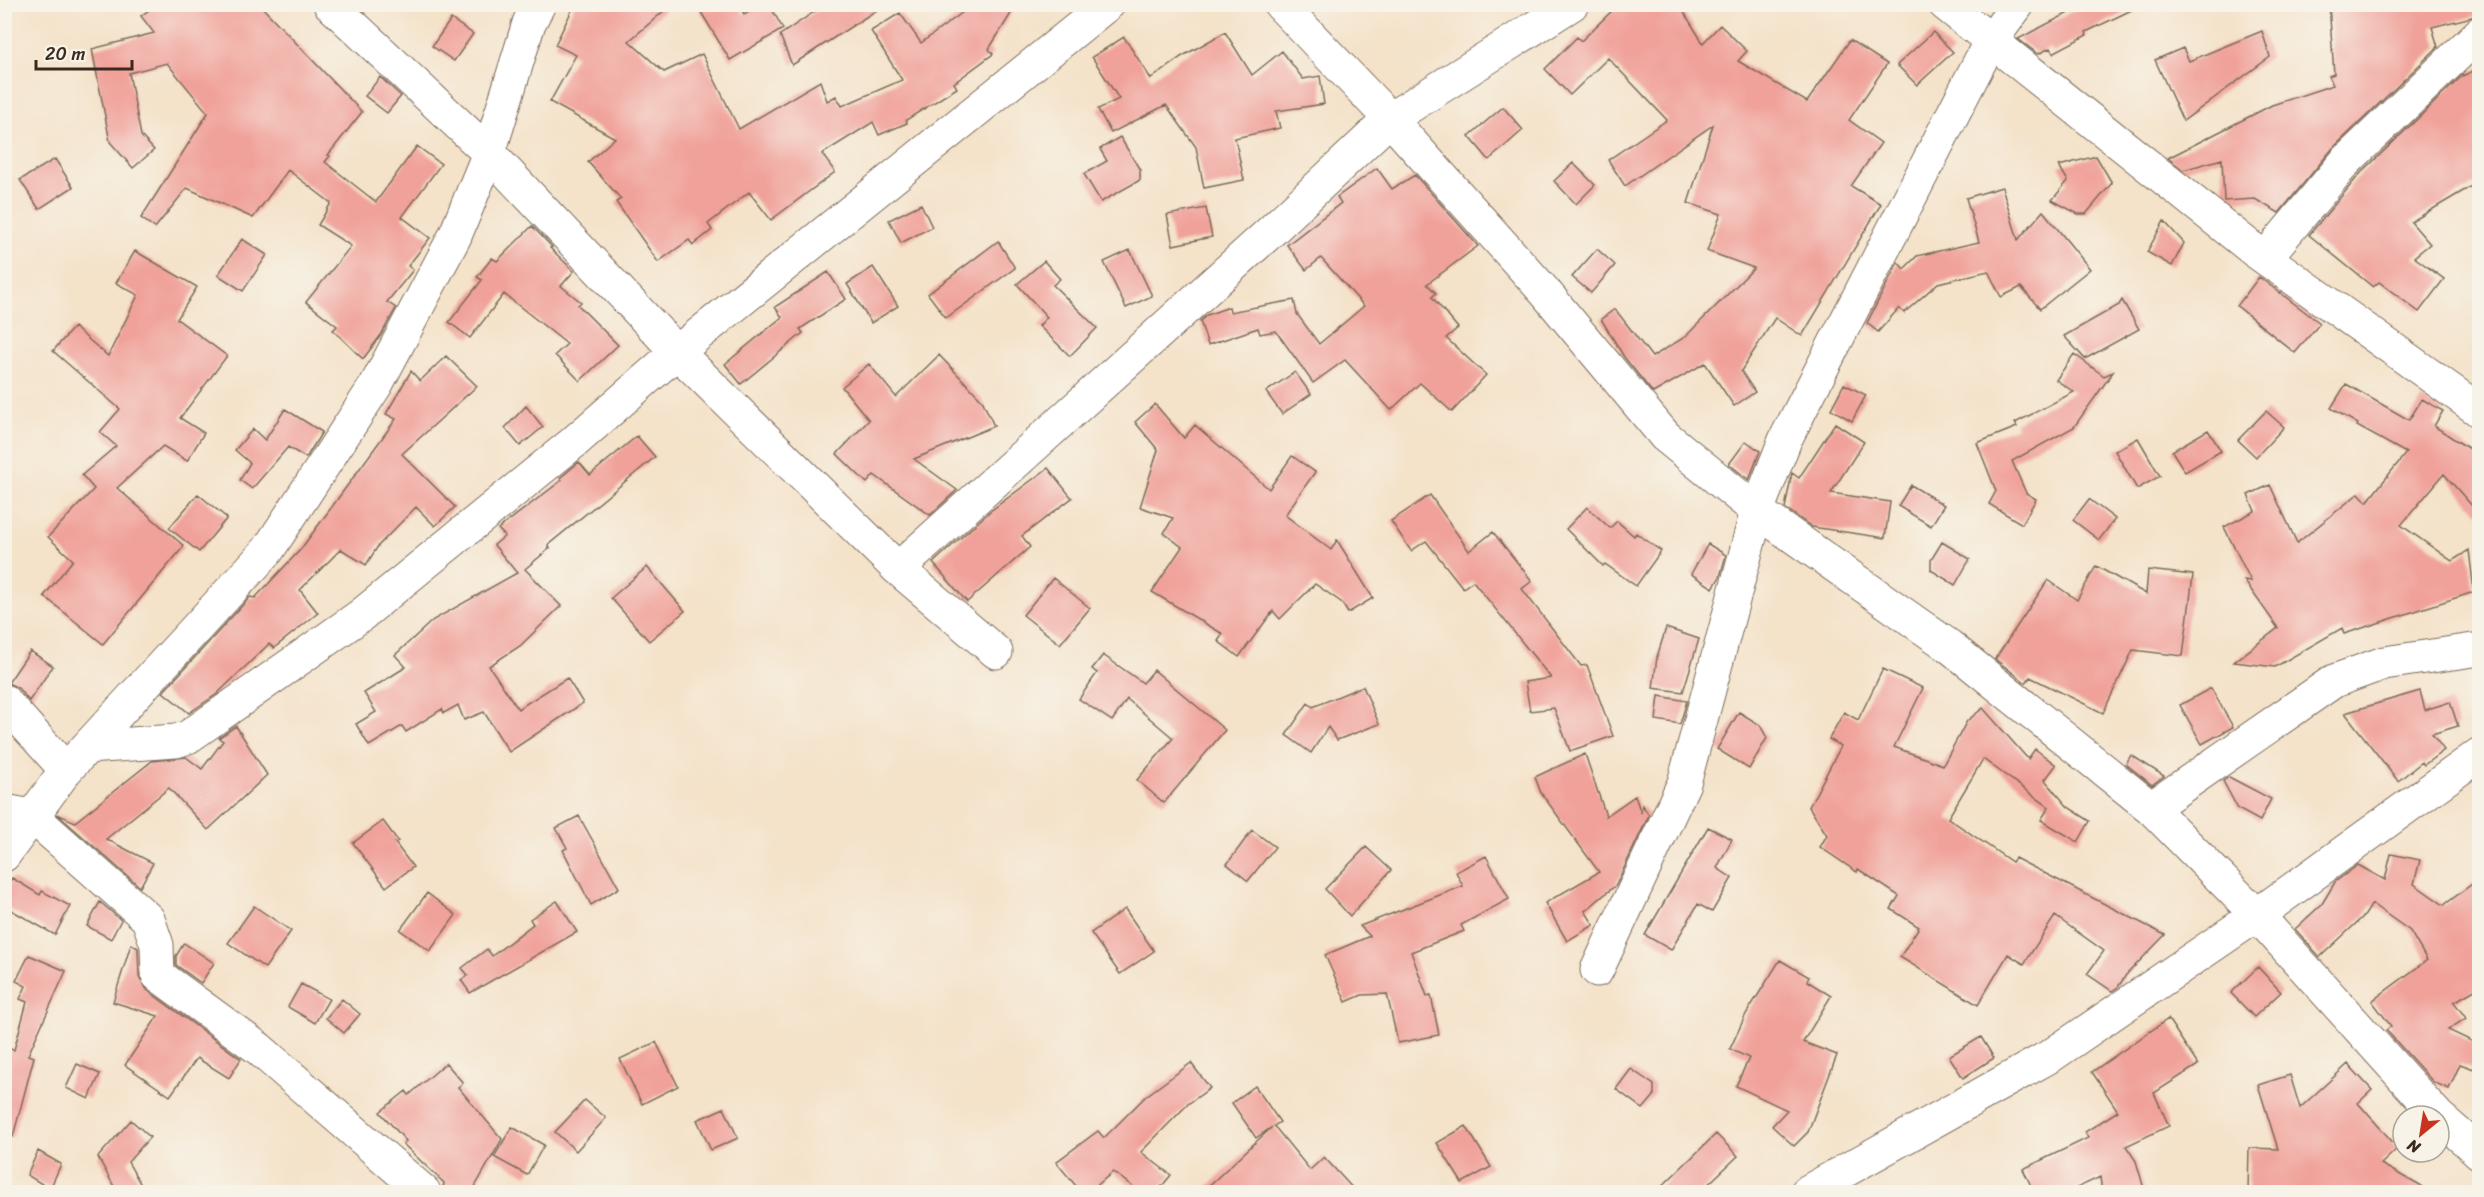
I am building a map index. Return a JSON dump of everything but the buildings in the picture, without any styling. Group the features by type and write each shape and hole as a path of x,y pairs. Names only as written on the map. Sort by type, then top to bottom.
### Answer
{"street":[{"path":"330,4 489,153 677,352 898,569 996,652"},
{"path":"4,855 18,813 76,759 279,535 376,385 455,237 489,153 529,23 538,4"},
{"path":"4,701 76,759 176,741 199,730 360,616 573,443 677,352 1108,4"},
{"path":"1280,4 1390,119 1545,292 1665,436 1757,511 1949,646 2151,808 2257,915 2426,1104"},
{"path":"898,569 1268,234 1390,119 1572,4"},
{"path":"1945,4 2265,258 2480,411"},
{"path":"1597,970 1684,783 1757,511 1785,440 1990,42 2018,4"},
{"path":"2265,258 2346,160 2480,33"},
{"path":"2151,808 2334,681 2384,663 2480,649"},
{"path":"1807,1192 2052,1055 2257,915 2480,754"},
{"path":"18,813 148,919 157,945 158,975 258,1048 424,1192"},
{"path":"2451,1128 2480,1153"}]}
